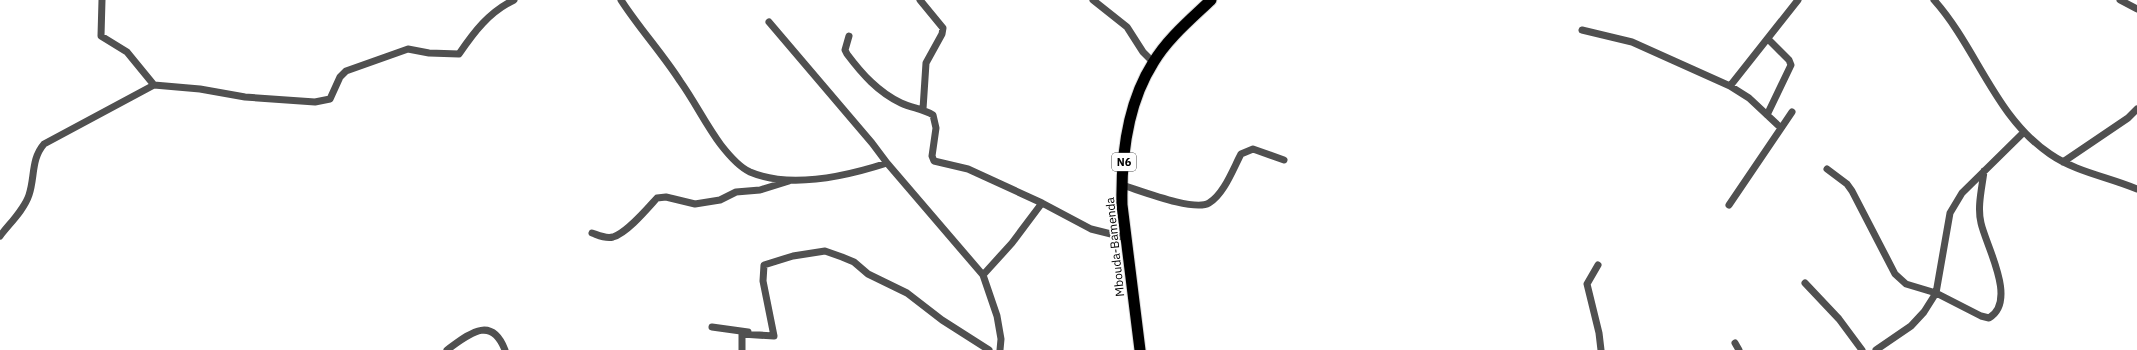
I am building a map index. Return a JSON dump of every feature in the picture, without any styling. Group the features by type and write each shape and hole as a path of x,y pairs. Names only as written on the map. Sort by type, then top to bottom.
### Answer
{"highway":[{"name":"Mbouda-Bamenda","path":"1140,350 1122,185 1128,129 1137,93 1153,62 1211,0"}],"street":[{"path":"102,0 102,36 127,52 154,85"},
{"path":"0,236 23,206 29,195 35,159 38,150 44,144 154,85 200,89 245,97 324,102 330,99 340,77 346,71 401,51 408,49 434,53 459,54 464,45 488,16 514,0"},
{"path":"621,0 680,80 726,150 750,172 789,181 805,181 867,170 887,163"},
{"path":"920,0 941,23 943,28 942,34 926,63 922,109"},
{"path":"1093,0 1127,27 1153,62"},
{"path":"1730,86 1798,0"},
{"path":"1934,0 1967,47 1997,98 2024,132 2043,149 2064,162 2137,189"},
{"path":"2120,0 2137,9"},
{"path":"769,22 983,275 997,316 1001,338 1000,350"},
{"path":"1582,30 1632,42 1730,86 1749,98 1781,128"},
{"path":"849,36 845,50 864,77 890,97 903,104 922,109 933,115 936,121 932,156 934,161 968,169 1042,203 1091,229 1127,238"},
{"path":"1767,115 1791,65 1789,60 1768,39"},
{"path":"2064,162 2128,118 2137,109"},
{"path":"1729,205 1792,112"},
{"path":"1876,350 1911,326 1924,312 1936,293 1950,213 1962,193 2024,132"},
{"path":"1122,185 1189,204 1202,205 1210,202 1220,192 1241,154 1254,149 1284,160"},
{"path":"1827,169 1847,184 1852,191 1895,274 1901,281 1936,293 1981,316 1989,318 1994,315 1999,306 2000,288 1998,270 1981,223 1980,211 1984,171"},
{"path":"592,233 605,238 613,237 633,222 657,198 666,197 695,204 720,200 736,192 760,190 789,181"},
{"path":"983,275 1012,243 1042,203"},
{"path":"774,336 763,281 764,265 793,256 825,250 854,262 868,274 901,289 942,320 989,350"},
{"path":"1598,266 1587,284 1599,332 1601,350"},
{"path":"1805,283 1839,319 1862,350"},
{"path":"712,327 774,336"},
{"path":"447,350 476,331 482,329 488,330 498,338 505,350"},
{"path":"742,350 742,334 774,336"}]}
